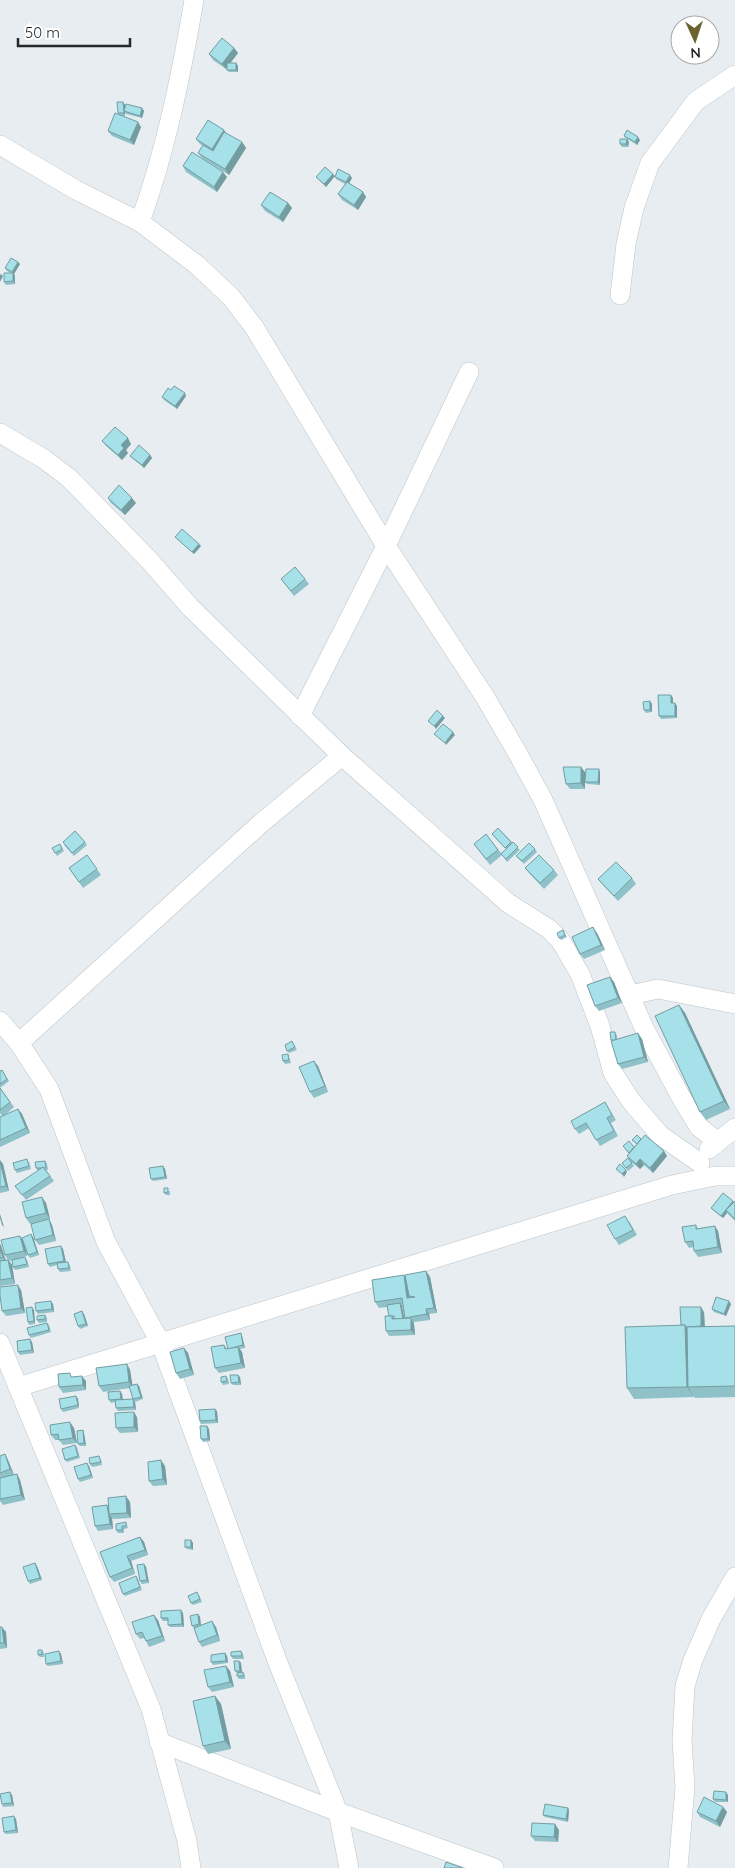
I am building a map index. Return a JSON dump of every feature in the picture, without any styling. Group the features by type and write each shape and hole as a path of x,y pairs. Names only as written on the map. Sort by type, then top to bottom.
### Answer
{"street":[{"path":"140,222 158,171 180,80 194,0"},
{"path":"620,294 626,244 634,208 650,163 696,101 735,75"},
{"path":"0,145 76,190 140,222 197,265 231,297 254,327 386,546 484,697 534,784 645,1030 682,1100 700,1127 717,1142"},
{"path":"300,716 386,546 469,372"},
{"path":"0,433 44,459 68,478 149,560 190,607 342,756 508,903 549,929 560,940 580,974 600,1026 614,1073 631,1101 660,1135 700,1163"},
{"path":"19,1043 259,825 342,756"},
{"path":"630,995 658,989 735,1004"},
{"path":"0,1021 19,1043 49,1089 106,1242 161,1344 278,1663 338,1812 349,1868"},
{"path":"688,1181 717,1142 735,1128"},
{"path":"18,1388 688,1181 735,1176"},
{"path":"0,1343 147,1700 187,1841 192,1868"},
{"path":"678,1868 685,1787 682,1741 685,1686 692,1660 735,1577"},
{"path":"158,1742 338,1812 494,1868"}],"building":[{"path":"222,38 234,48 222,64 209,54"},
{"path":"227,63 236,63 236,70 227,70"},
{"path":"117,102 123,102 124,113 118,113"},
{"path":"126,104 142,108 140,116 124,111"},
{"path":"115,113 138,122 130,140 108,131"},
{"path":"208,120 224,130 212,149 196,139"},
{"path":"627,130 638,137 635,142 624,136"},
{"path":"224,132 242,142 225,169 198,153 203,145 213,151"},
{"path":"620,139 627,139 626,144 620,144"},
{"path":"192,152 223,172 214,187 183,166"},
{"path":"325,167 333,174 324,184 316,177"},
{"path":"338,169 350,175 346,182 335,177"},
{"path":"347,182 363,192 354,205 338,194"},
{"path":"270,192 288,203 279,217 261,205"},
{"path":"11,258 18,262 12,272 5,268"},
{"path":"4,273 13,273 13,281 4,282"},
{"path":"174,386 185,393 175,406 162,397 168,388 171,390"},
{"path":"115,427 128,438 121,445 124,448 118,455 102,441"},
{"path":"139,445 150,455 142,465 130,456"},
{"path":"119,485 132,498 121,510 108,498"},
{"path":"182,529 199,544 192,552 175,537"},
{"path":"295,567 305,579 291,591 281,579"},
{"path":"658,695 671,695 671,703 675,703 675,716 659,716"},
{"path":"650,701 650,710 644,710 643,702"},
{"path":"437,710 443,716 434,726 428,721"},
{"path":"443,724 453,732 445,743 434,734"},
{"path":"563,767 581,767 581,783 566,784"},
{"path":"586,769 599,769 598,782 585,782"},
{"path":"498,828 511,842 505,848 492,834"},
{"path":"75,831 85,842 72,853 63,842"},
{"path":"486,834 498,850 486,859 474,844"},
{"path":"513,842 518,847 506,859 501,854"},
{"path":"529,843 535,849 522,861 516,856"},
{"path":"60,844 62,849 55,853 52,848"},
{"path":"87,855 97,869 79,882 69,868"},
{"path":"539,855 554,870 540,883 525,868"},
{"path":"616,862 632,878 614,896 598,879"},
{"path":"593,927 601,945 580,954 572,937"},
{"path":"563,930 565,935 559,938 557,933"},
{"path":"610,977 618,998 595,1006 587,985"},
{"path":"679,1005 724,1101 700,1112 655,1016"},
{"path":"610,1032 615,1032 616,1040 611,1040"},
{"path":"638,1033 644,1057 618,1064 611,1041"},
{"path":"292,1041 295,1047 287,1051 285,1045"},
{"path":"288,1054 289,1060 283,1061 282,1055"},
{"path":"314,1061 325,1086 310,1092 299,1067"},
{"path":"2,1070 7,1079 0,1084 0,1071"},
{"path":"0,1088 10,1102 0,1110"},
{"path":"605,1102 612,1115 607,1118 614,1131 596,1140 586,1123 575,1129 571,1121"},
{"path":"18,1109 26,1128 0,1140 0,1117"},
{"path":"637,1135 641,1139 637,1144 632,1140"},
{"path":"645,1135 664,1151 650,1168 640,1159 636,1164 627,1156"},
{"path":"629,1141 634,1147 629,1153 623,1146"},
{"path":"628,1158 632,1163 626,1168 622,1163"},
{"path":"27,1159 29,1166 15,1170 13,1163"},
{"path":"45,1161 46,1167 36,1168 35,1162"},
{"path":"0,1162 6,1186 0,1187"},
{"path":"620,1164 626,1170 622,1174 616,1169"},
{"path":"163,1166 165,1177 151,1179 149,1168"},
{"path":"43,1167 50,1176 22,1195 15,1186"},
{"path":"164,1188 168,1188 168,1192 164,1193"},
{"path":"723,1193 733,1201 721,1216 711,1208"},
{"path":"42,1197 46,1213 26,1218 22,1202"},
{"path":"735,1201 735,1219 726,1210"},
{"path":"625,1216 633,1230 615,1239 607,1225"},
{"path":"49,1219 53,1235 35,1240 31,1224"},
{"path":"696,1225 696,1229 715,1226 718,1247 694,1251 693,1241 685,1242 682,1227"},
{"path":"31,1234 37,1252 28,1255 22,1238"},
{"path":"20,1236 24,1251 5,1255 1,1240"},
{"path":"61,1246 64,1261 48,1264 45,1249"},
{"path":"25,1257 27,1264 13,1267 12,1260"},
{"path":"8,1260 12,1278 0,1280 0,1261"},
{"path":"68,1262 69,1268 58,1269 57,1263"},
{"path":"426,1271 434,1308 426,1309 427,1314 405,1318 402,1298 375,1302 372,1280 404,1275 407,1298 415,1297 409,1296 405,1275"},
{"path":"18,1285 21,1308 2,1311 0,1287"},
{"path":"716,1297 729,1301 724,1314 712,1309"},
{"path":"51,1301 52,1309 36,1311 35,1303"},
{"path":"400,1303 403,1319 394,1319 394,1316 389,1316 387,1305"},
{"path":"32,1307 34,1321 28,1322 26,1308"},
{"path":"680,1307 701,1307 701,1326 687,1328 685,1325 681,1325"},
{"path":"82,1311 86,1324 78,1326 74,1314"},
{"path":"45,1315 45,1319 37,1320 37,1316"},
{"path":"385,1316 392,1316 392,1319 411,1318 411,1330 386,1331"},
{"path":"47,1323 49,1330 29,1335 27,1328"},
{"path":"685,1325 687,1387 627,1388 625,1327"},
{"path":"735,1326 735,1386 688,1387 687,1327"},
{"path":"241,1333 243,1345 228,1349 225,1337"},
{"path":"30,1339 32,1350 18,1352 17,1341"},
{"path":"224,1345 225,1349 238,1347 241,1363 215,1368 211,1347"},
{"path":"184,1348 190,1369 176,1373 170,1352"},
{"path":"127,1364 129,1382 99,1386 96,1368"},
{"path":"70,1373 71,1377 82,1376 83,1385 59,1387 58,1374"},
{"path":"230,1375 238,1375 239,1382 231,1383"},
{"path":"226,1376 227,1381 221,1382 221,1377"},
{"path":"137,1384 141,1397 133,1399 129,1386"},
{"path":"120,1391 121,1399 109,1400 108,1392"},
{"path":"76,1396 78,1405 61,1409 59,1399"},
{"path":"133,1399 134,1407 116,1408 115,1400"},
{"path":"215,1409 216,1420 200,1421 199,1410"},
{"path":"134,1412 134,1427 116,1428 115,1413"},
{"path":"70,1422 73,1438 59,1440 58,1434 51,1435 50,1425"},
{"path":"200,1426 207,1426 208,1439 201,1439"},
{"path":"83,1430 84,1443 78,1444 77,1431"},
{"path":"75,1445 78,1456 65,1460 62,1449"},
{"path":"5,1454 10,1469 0,1473 0,1456"},
{"path":"99,1456 101,1462 90,1464 89,1458"},
{"path":"161,1460 163,1479 149,1481 148,1462"},
{"path":"87,1463 91,1475 78,1479 74,1467"},
{"path":"17,1474 21,1495 0,1499 0,1478"},
{"path":"126,1496 127,1513 109,1514 108,1498"},
{"path":"107,1505 110,1524 95,1526 92,1507"},
{"path":"126,1522 126,1526 122,1526 122,1530 116,1530 116,1524"},
{"path":"140,1537 145,1550 127,1556 132,1568 110,1577 100,1552"},
{"path":"185,1540 191,1540 191,1547 185,1547"},
{"path":"35,1563 40,1578 28,1581 23,1567"},
{"path":"144,1564 147,1580 140,1581 137,1565"},
{"path":"136,1576 140,1587 123,1594 119,1583"},
{"path":"197,1592 200,1599 191,1603 188,1596"},
{"path":"181,1610 182,1624 168,1625 168,1618 161,1618 161,1611"},
{"path":"198,1614 199,1624 192,1626 190,1616"},
{"path":"154,1615 162,1636 146,1641 142,1632 136,1634 132,1622"},
{"path":"212,1621 217,1635 199,1642 194,1628"},
{"path":"0,1627 2,1627 4,1643 0,1643"},
{"path":"38,1650 42,1650 42,1654 38,1655"},
{"path":"59,1651 61,1661 46,1664 45,1654"},
{"path":"241,1651 242,1656 231,1656 231,1652"},
{"path":"225,1653 226,1661 211,1662 211,1655"},
{"path":"234,1661 239,1661 240,1671 235,1671"},
{"path":"226,1666 230,1682 208,1687 204,1670"},
{"path":"243,1672 243,1676 237,1676 237,1673"},
{"path":"215,1696 225,1741 203,1746 193,1701"},
{"path":"714,1791 726,1792 726,1800 713,1799"},
{"path":"10,1792 12,1803 2,1804 0,1794"},
{"path":"704,1797 723,1807 716,1821 697,1812"},
{"path":"545,1804 568,1808 566,1819 543,1815"},
{"path":"14,1816 16,1830 4,1832 2,1818"},
{"path":"532,1823 555,1824 554,1837 531,1836"},
{"path":"446,1862 463,1868 444,1868"}]}
